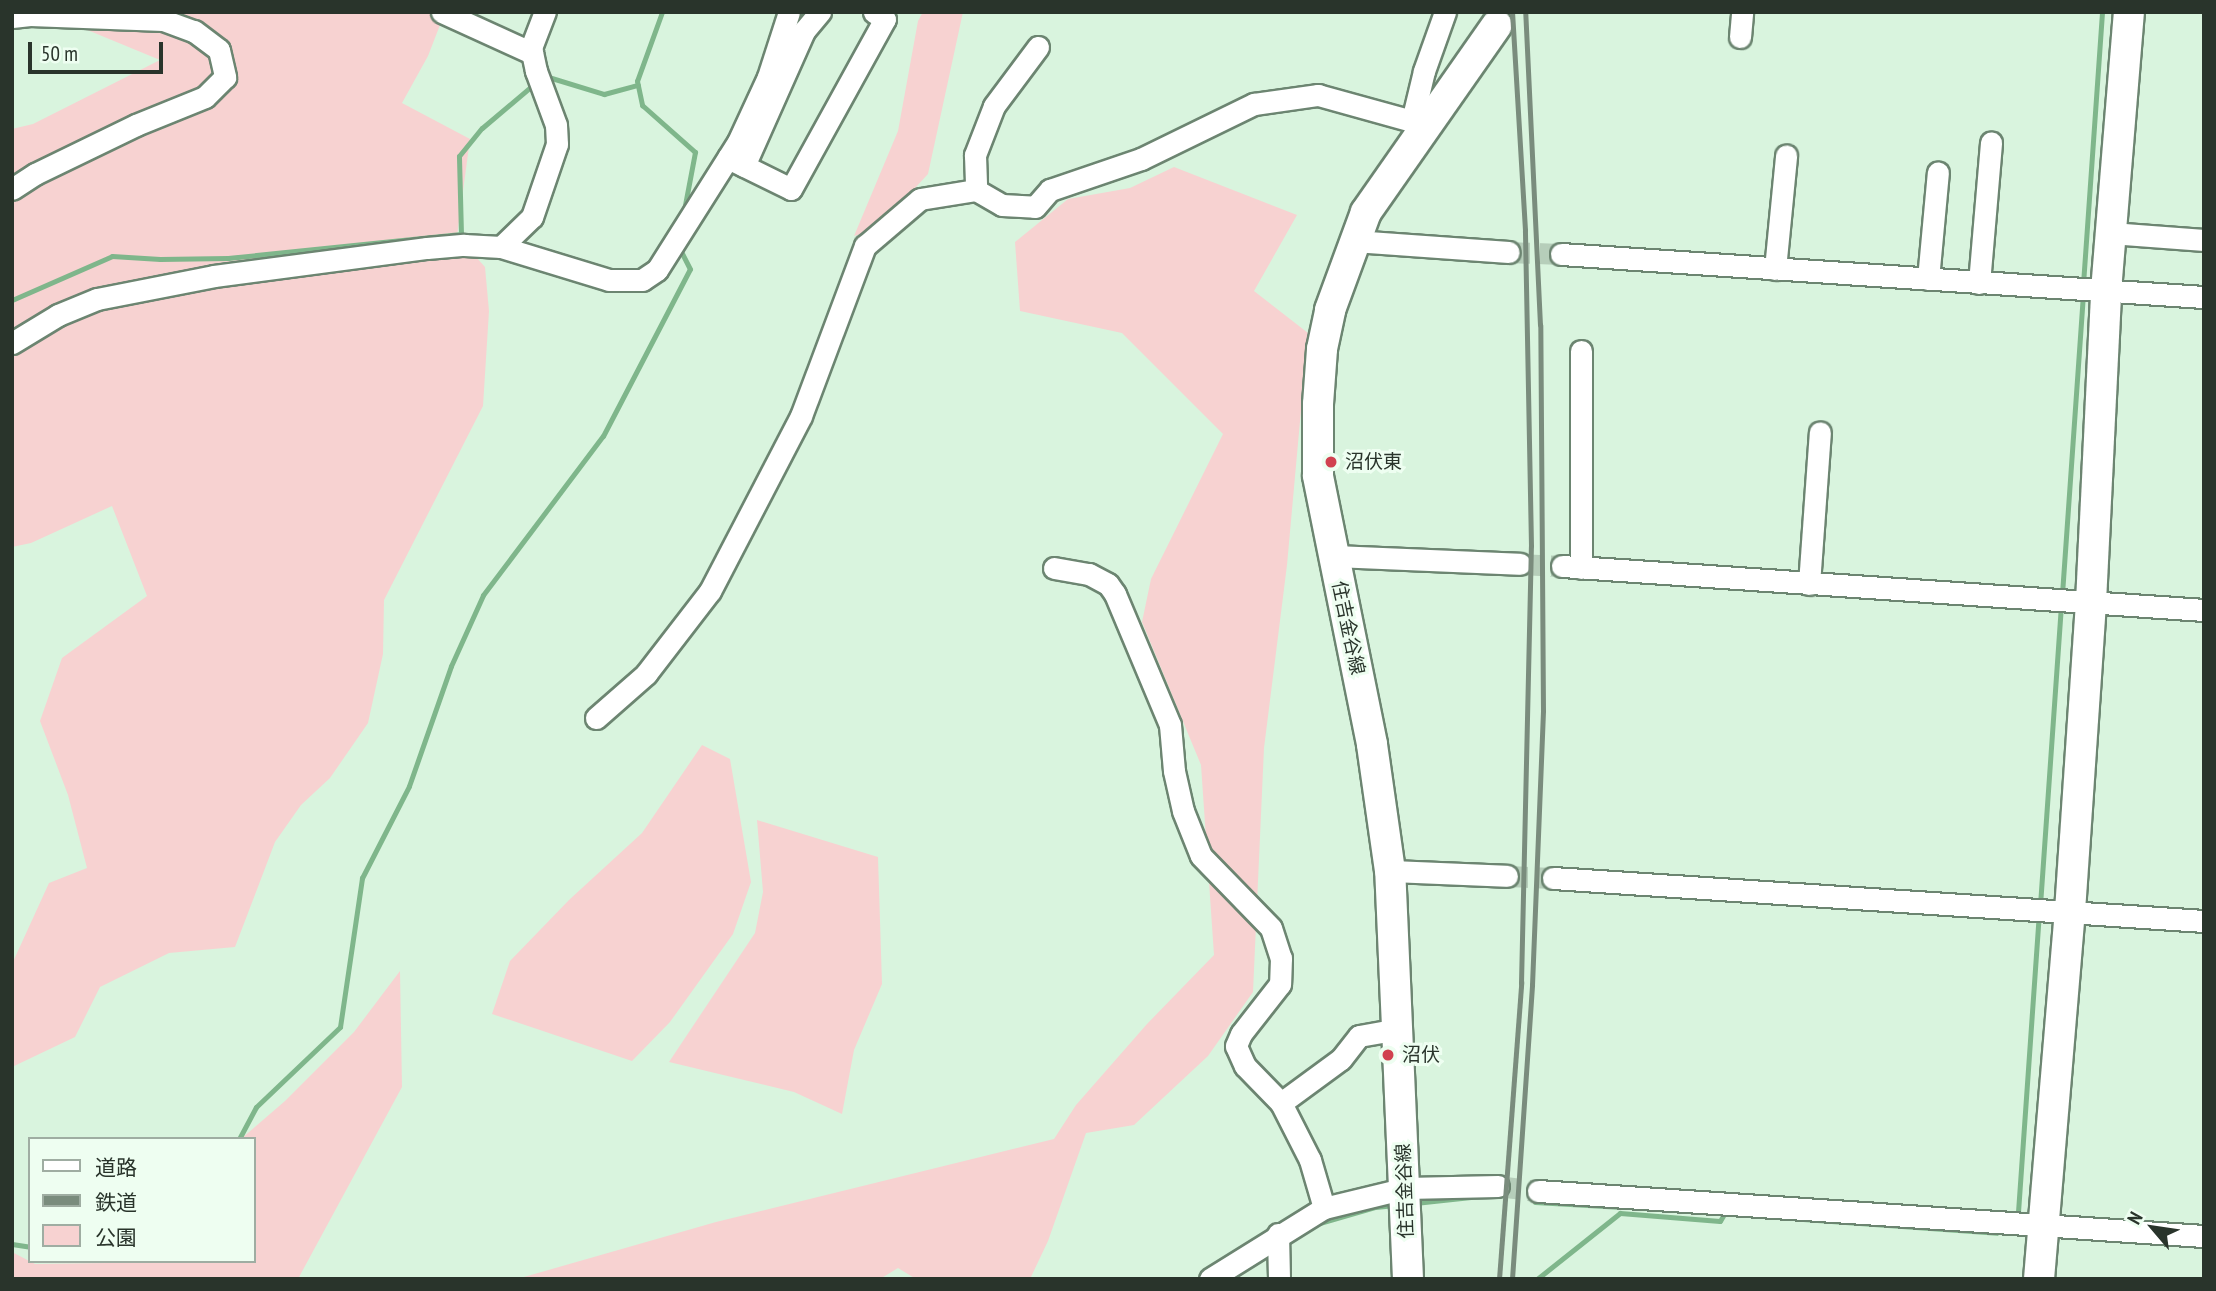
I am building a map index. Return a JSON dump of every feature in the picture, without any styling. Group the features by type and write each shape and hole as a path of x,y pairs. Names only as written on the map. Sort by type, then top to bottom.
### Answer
{"main road":[{"path":"2039,1279 2043,1224 2051,911 2091,290 2111,233 2129,12"},
{"name":"住吉金谷線","path":"1408,1279 1390,871 1373,744 1318,475 1318,404 1322,349 1330,310 1366,212 1417,124 1497,25"}],"street":[{"path":"442,12 534,62"},
{"path":"501,247 532,217 556,144 556,125 531,48 545,12"},
{"path":"736,162 789,12"},
{"path":"12,343 58,314 110,296 214,276 347,257 464,245 501,247 609,279 642,280 657,270 694,212 736,162 804,31 820,12"},
{"path":"736,162 791,189 885,19 874,12"},
{"path":"596,718 646,674 710,591 801,416 865,246 920,199 976,190 1002,205 1035,207 1050,190 1141,159 1254,104 1318,95 1417,124 1424,71 1445,12"},
{"path":"1740,37 1742,12"},
{"path":"12,17 55,15 163,20 194,31 219,50 225,77 205,97 136,125 35,174 12,189"},
{"path":"976,190 975,155 995,106 1038,47"},
{"path":"1979,283 1991,143"},
{"path":"1775,269 1786,156"},
{"path":"1928,279 1938,172"},
{"path":"2111,233 2204,240"},
{"path":"1354,241 1509,252"},
{"path":"1561,254 2204,297"},
{"path":"1581,351 1572,567 2204,610"},
{"path":"1809,584 1820,432"},
{"path":"1333,556 1520,564"},
{"path":"1054,568 1089,574 1108,584 1115,594 1170,726 1174,771 1183,811 1201,856 1271,928 1281,958 1280,984 1241,1034 1236,1046 1245,1066 1281,1102 1310,1160 1324,1208"},
{"path":"1390,871 1507,876"},
{"path":"1553,878 2204,921"},
{"path":"1281,1102 1340,1059 1359,1036 1399,1029"},
{"path":"1210,1279 1278,1234 1324,1208 1406,1188 1498,1186"},
{"path":"1538,1191 2204,1236"},
{"path":"1278,1234 1279,1279"}],"green space":[{"path":"57,12 445,12 428,56 402,103 470,139 457,236 485,267 489,311 483,406 384,600 383,654 368,723 330,778 301,805 275,842 235,947 169,953 100,987 75,1037 12,1067 12,964 49,883 87,868 68,795 40,721 62,658 147,596 112,506 31,543 12,547 12,129 33,124 160,60 68,22"},
{"path":"923,12 963,12 928,174 877,229 854,236 898,131 918,21"},
{"path":"1174,167 1297,215 1254,291 1308,333 1287,565 1264,748 1253,992 1208,1056 1134,1125 1086,1133 1048,1241 1030,1279 916,1279 898,1268 880,1279 517,1279 716,1222 1054,1139 1076,1105 1147,1024 1214,955 1201,765 1142,622 1151,579 1223,434 1122,333 1020,311 1015,242 1068,199 1130,188"},
{"path":"702,745 730,759 751,882 733,934 670,1022 632,1061 492,1014 510,961 569,900 642,833"},
{"path":"757,820 878,857 882,984 854,1050 842,1114 794,1092 669,1062 755,933 763,892"},
{"path":"400,971 402,1087 298,1279 12,1279 12,1252 28,1260 28,1263 35,1264 256,1263 256,1137 243,1137 285,1101 354,1032"}],"waterway":[{"path":"662,12 637,81 642,105 695,152 684,210"},
{"path":"2083,284 2102,12"},
{"path":"545,76 604,94 638,85"},
{"path":"12,300 112,256 160,259 228,258 461,234 459,156 482,128 534,84"},
{"path":"240,1137 256,1107 340,1027 362,878 409,786 451,666 483,595 603,436 690,269 681,251 681,244"},
{"path":"2062,594 2083,293"},
{"path":"2040,905 2061,604"},
{"path":"2018,1212 2039,915"},
{"path":"1415,1203 1471,1197"},
{"path":"1535,1202 1622,1207"},
{"path":"1316,1224 1375,1207 1395,1205"},
{"path":"1537,1279 1620,1213 1720,1221 1724,1214"},
{"path":"1803,1219 1996,1233"},
{"path":"12,1244 28,1247"}],"tunnel":[{"path":"1509,252 1561,254"},
{"path":"1520,564 1562,566"},
{"path":"1507,876 1553,878"},
{"path":"1498,1186 1538,1191"}],"railway":[{"path":"1499,1279 1521,983 1531,546 1525,230 1512,12"},
{"path":"1512,1279 1532,985 1543,711 1540,325 1525,12"}],"place":[{"name":"沼伏東","path":"1331,462"},
{"name":"沼伏","path":"1388,1055"}]}
